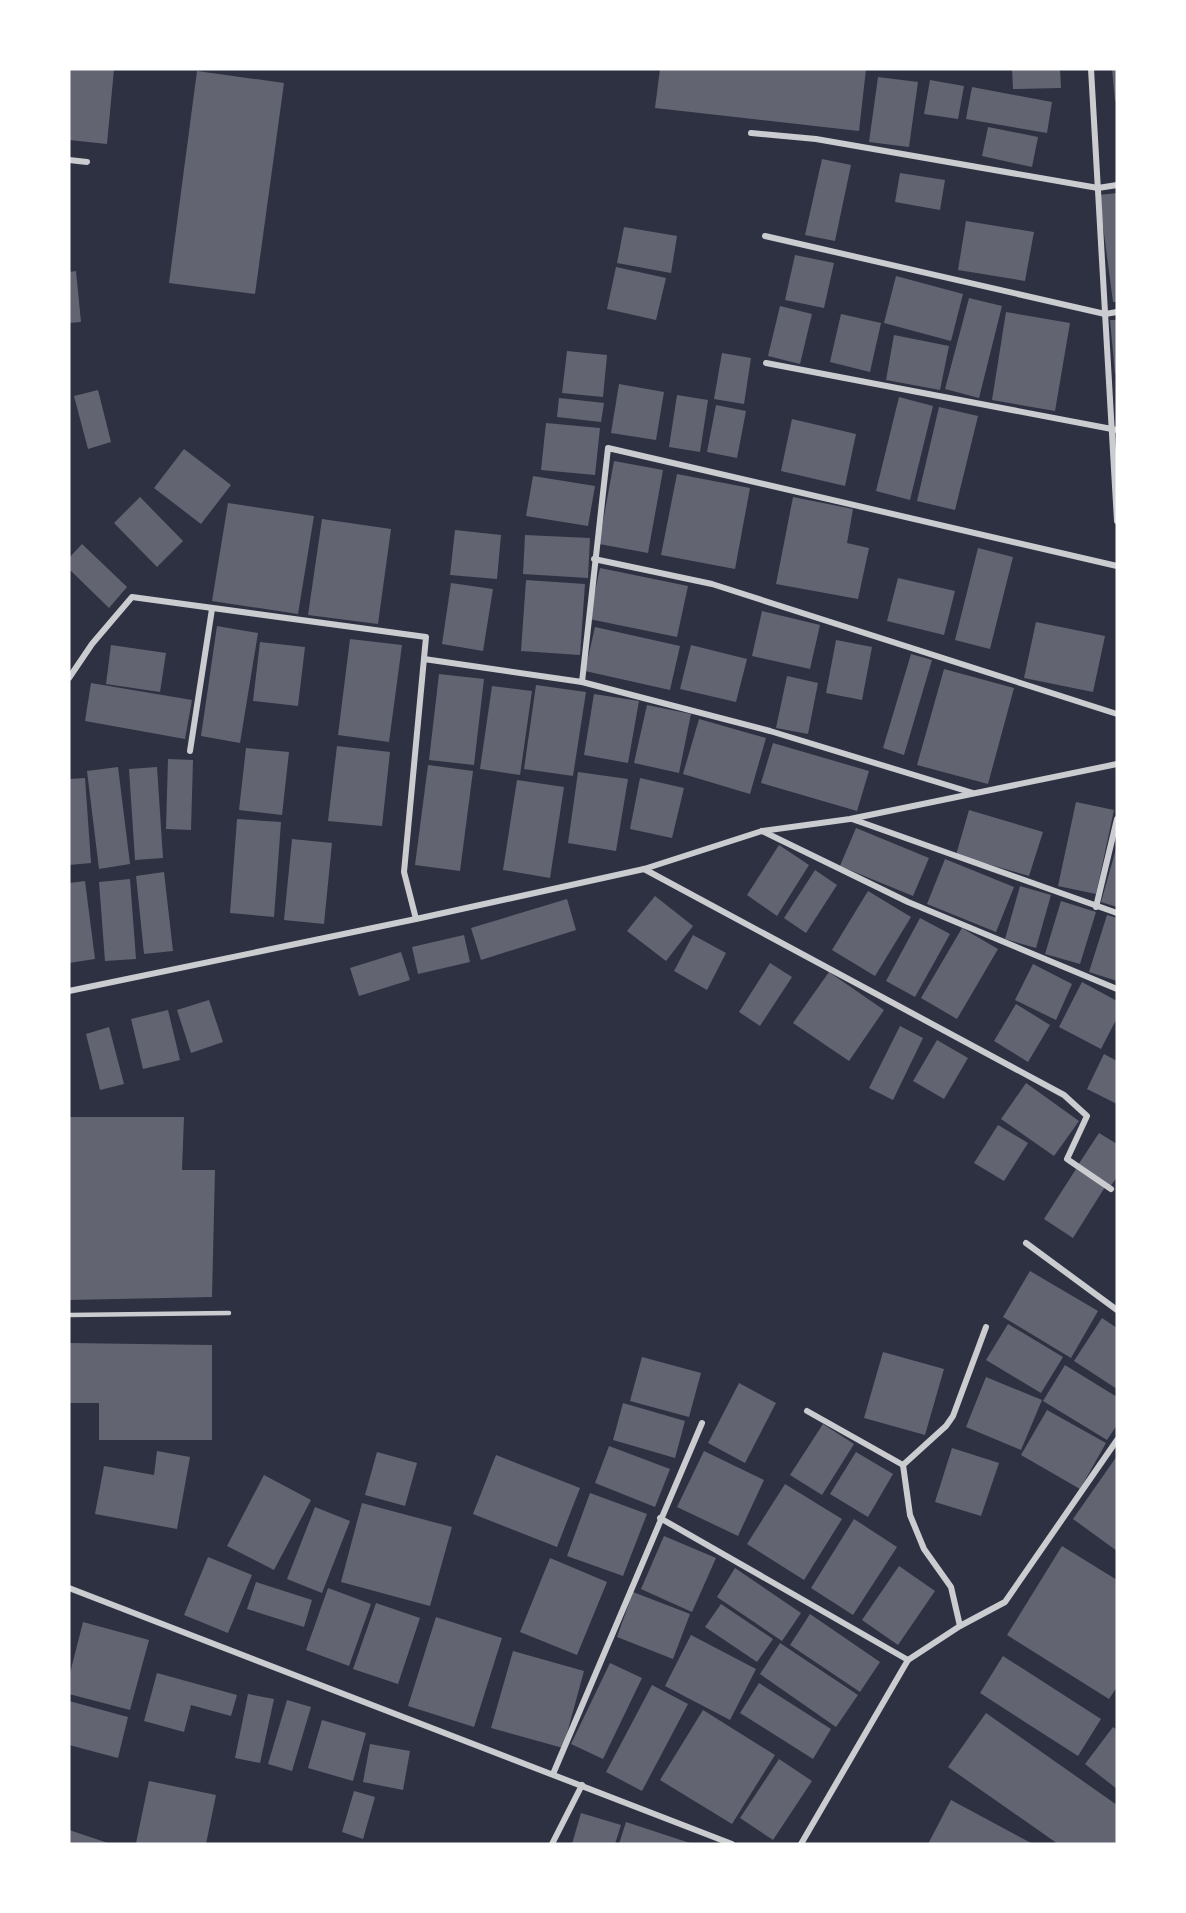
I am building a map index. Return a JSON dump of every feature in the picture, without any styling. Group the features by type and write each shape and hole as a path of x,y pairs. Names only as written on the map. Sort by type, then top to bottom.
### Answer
{"street":[{"path":"1091,69 1114,430 1117,521"},
{"path":"751,133 816,139 1098,188 1117,185"},
{"path":"69,160 87,162"},
{"path":"765,236 1105,314 1117,312"},
{"path":"766,363 1114,430"},
{"path":"582,682 608,448 1117,566"},
{"path":"594,559 712,584 1117,714"},
{"path":"69,678 92,644 132,597 426,637 404,872 416,920"},
{"path":"190,751 212,609"},
{"path":"424,660 582,682 771,731 974,794"},
{"path":"69,991 416,920 644,868 762,831 850,819 1117,764"},
{"path":"850,819 1117,913"},
{"path":"1096,907 1117,819"},
{"path":"762,831 908,902 1117,989"},
{"path":"644,868 1064,1095 1088,1116 1067,1160 1111,1189"},
{"path":"1026,1244 1117,1310"},
{"path":"903,1465 953,1416 986,1327"},
{"path":"807,1411 903,1465"},
{"path":"553,1774 702,1423"},
{"path":"801,1844 908,1660 960,1626 1005,1602 1117,1440"},
{"path":"903,1465 910,1515 924,1549 951,1587 960,1626"},
{"path":"660,1518 908,1660"},
{"path":"69,1588 732,1844"},
{"path":"552,1844 582,1785"}],"lane":[{"path":"69,1316 229,1313"}],"building":[{"path":"69,69 114,69 107,144 69,140"},
{"path":"660,69 866,69 859,131 655,108"},
{"path":"1012,69 1060,69 1061,88 1013,89"},
{"path":"1112,69 1117,69 1117,101 1115,101"},
{"path":"197,71 284,83 255,294 169,283"},
{"path":"878,77 918,82 909,147 869,142"},
{"path":"930,80 964,86 958,119 924,114"},
{"path":"972,87 1052,102 1047,133 966,119"},
{"path":"988,127 1038,137 1032,167 982,156"},
{"path":"822,159 851,165 835,241 805,235"},
{"path":"900,173 945,180 940,210 895,202"},
{"path":"1117,193 1117,302 1113,302 1099,195"},
{"path":"966,221 1034,232 1025,281 958,270"},
{"path":"624,227 677,236 671,273 617,263"},
{"path":"795,255 834,263 824,308 785,300"},
{"path":"616,267 666,278 656,320 607,309"},
{"path":"76,271 81,322 69,323 69,272"},
{"path":"896,276 963,294 951,341 884,323"},
{"path":"969,298 1002,306 979,398 945,389"},
{"path":"780,306 812,314 800,364 768,356"},
{"path":"1006,312 1070,323 1055,411 992,400"},
{"path":"841,314 881,323 870,372 830,362"},
{"path":"1110,320 1117,320 1117,374 1115,374"},
{"path":"894,335 949,346 940,390 886,380"},
{"path":"567,351 607,355 603,397 562,393"},
{"path":"722,353 751,358 744,404 714,399"},
{"path":"619,384 664,392 656,440 611,433"},
{"path":"98,390 111,442 88,449 74,396"},
{"path":"677,395 708,400 700,452 669,447"},
{"path":"899,397 933,406 910,500 876,491"},
{"path":"559,398 604,403 601,422 557,417"},
{"path":"716,405 746,411 737,458 707,452"},
{"path":"939,407 978,416 955,510 917,501"},
{"path":"792,419 856,434 845,486 781,471"},
{"path":"546,423 600,428 595,475 541,470"},
{"path":"184,449 231,485 201,524 154,488"},
{"path":"614,461 663,470 648,553 599,544"},
{"path":"677,474 750,488 735,569 661,555"},
{"path":"533,476 595,486 588,526 526,516"},
{"path":"140,497 183,541 157,567 114,523"},
{"path":"793,497 853,509 847,543 869,548 858,599 776,584"},
{"path":"228,503 314,516 298,614 212,601"},
{"path":"322,519 391,529 378,624 308,615"},
{"path":"455,530 501,535 497,579 450,575"},
{"path":"525,535 590,538 588,578 523,574"},
{"path":"82,544 127,587 109,608 69,569 69,558"},
{"path":"978,548 1013,557 990,649 955,640"},
{"path":"600,568 688,586 677,637 589,619"},
{"path":"898,578 955,591 944,635 887,621"},
{"path":"526,580 585,584 580,655 521,651"},
{"path":"451,583 493,589 483,651 442,644"},
{"path":"762,611 820,625 810,669 752,656"},
{"path":"1036,622 1105,636 1093,692 1024,678"},
{"path":"217,626 258,633 240,743 201,736"},
{"path":"595,627 680,646 670,690 585,671"},
{"path":"350,639 402,645 389,742 338,735"},
{"path":"836,640 872,647 862,700 826,693"},
{"path":"260,642 305,647 298,706 253,701"},
{"path":"111,645 166,653 160,692 106,684"},
{"path":"691,645 747,659 736,702 680,689"},
{"path":"911,654 932,660 904,755 883,748"},
{"path":"944,669 1014,688 988,784 917,765"},
{"path":"439,674 484,679 474,765 429,760"},
{"path":"787,676 818,683 808,734 776,728"},
{"path":"91,683 192,700 185,739 85,721"},
{"path":"536,685 586,692 573,776 524,769"},
{"path":"492,686 532,691 520,775 480,769"},
{"path":"594,694 639,701 628,763 584,755"},
{"path":"647,705 691,714 679,773 634,763"},
{"path":"699,719 766,738 750,794 683,774"},
{"path":"773,743 869,771 857,811 761,783"},
{"path":"337,746 390,752 382,826 328,821"},
{"path":"246,748 289,752 282,815 239,810"},
{"path":"168,759 193,760 191,830 166,829"},
{"path":"428,765 473,771 460,871 415,865"},
{"path":"118,767 130,864 99,869 87,771"},
{"path":"157,767 163,858 135,860 129,769"},
{"path":"578,772 628,779 616,851 568,843"},
{"path":"85,778 91,863 69,865 69,779"},
{"path":"640,778 684,788 672,838 630,829"},
{"path":"517,780 564,787 550,878 503,870"},
{"path":"1076,802 1114,810 1096,894 1058,886"},
{"path":"969,810 1043,832 1029,876 956,855"},
{"path":"237,819 281,822 274,917 230,913"},
{"path":"856,828 929,858 913,896 840,866"},
{"path":"292,839 332,843 324,924 284,920"},
{"path":"779,845 809,865 777,916 747,895"},
{"path":"1117,849 1117,907 1101,902"},
{"path":"945,859 1014,887 996,932 927,904"},
{"path":"815,870 837,885 806,933 784,918"},
{"path":"164,872 173,951 144,954 136,876"},
{"path":"130,879 136,959 105,961 99,882"},
{"path":"85,881 95,959 69,963 69,883"},
{"path":"1020,886 1051,895 1036,948 1005,939"},
{"path":"868,891 911,917 875,976 832,950"},
{"path":"655,896 693,926 666,961 627,931"},
{"path":"567,899 576,930 481,960 471,928"},
{"path":"1061,901 1096,912 1080,964 1045,954"},
{"path":"1107,915 1117,918 1117,981 1089,972"},
{"path":"920,918 950,934 915,997 886,981"},
{"path":"962,928 998,949 957,1019 921,998"},
{"path":"464,935 470,962 418,974 412,947"},
{"path":"693,935 726,953 707,990 674,971"},
{"path":"401,952 410,980 359,996 350,968"},
{"path":"770,963 792,977 760,1026 739,1012"},
{"path":"1033,964 1072,984 1056,1020 1015,1000"},
{"path":"829,972 884,1010 849,1061 793,1023"},
{"path":"1082,982 1117,1001 1117,1018 1101,1049 1059,1027"},
{"path":"209,1000 223,1042 191,1053 177,1010"},
{"path":"1016,1004 1050,1025 1028,1062 994,1041"},
{"path":"168,1010 180,1060 143,1069 131,1019"},
{"path":"900,1026 923,1038 893,1100 869,1088"},
{"path":"109,1027 124,1084 100,1090 86,1034"},
{"path":"937,1040 968,1058 944,1099 913,1081"},
{"path":"1104,1054 1117,1061 1117,1104 1087,1089"},
{"path":"1026,1083 1079,1121 1054,1156 1001,1119"},
{"path":"69,1117 184,1117 182,1170 215,1170 212,1297 69,1300"},
{"path":"998,1125 1028,1143 1004,1181 974,1163"},
{"path":"1099,1133 1117,1144 1117,1177 1110,1187 1078,1165"},
{"path":"1076,1169 1105,1187 1073,1238 1044,1219"},
{"path":"1030,1271 1098,1311 1071,1358 1003,1317"},
{"path":"1102,1318 1117,1328 1117,1389 1074,1361"},
{"path":"1008,1324 1063,1357 1041,1393 986,1360"},
{"path":"69,1343 212,1345 212,1440 99,1440 99,1403 69,1403"},
{"path":"883,1352 944,1369 925,1435 864,1418"},
{"path":"642,1357 701,1373 689,1417 630,1401"},
{"path":"1065,1365 1117,1397 1117,1425 1107,1440 1043,1401"},
{"path":"986,1377 1042,1400 1021,1450 966,1427"},
{"path":"739,1383 776,1403 745,1463 708,1443"},
{"path":"623,1403 685,1421 675,1458 613,1440"},
{"path":"1047,1410 1106,1443 1080,1489 1021,1455"},
{"path":"823,1424 854,1444 822,1495 790,1475"},
{"path":"609,1446 670,1469 655,1507 595,1483"},
{"path":"952,1448 999,1463 981,1516 935,1502"},
{"path":"157,1451 190,1457 177,1529 95,1514 104,1466 154,1475"},
{"path":"704,1451 764,1480 738,1536 677,1507"},
{"path":"377,1452 417,1463 405,1506 365,1495"},
{"path":"856,1452 893,1474 868,1517 830,1494"},
{"path":"496,1455 580,1488 557,1547 473,1514"},
{"path":"1117,1456 1117,1551 1073,1519"},
{"path":"264,1475 311,1500 274,1570 227,1546"},
{"path":"785,1484 842,1519 804,1580 747,1544"},
{"path":"590,1493 647,1514 623,1576 567,1556"},
{"path":"362,1503 452,1527 430,1606 341,1582"},
{"path":"315,1507 350,1521 322,1593 287,1579"},
{"path":"854,1519 897,1547 853,1615 811,1588"},
{"path":"664,1536 716,1558 692,1612 641,1589"},
{"path":"1062,1546 1117,1580 1117,1687 1109,1699 1007,1635"},
{"path":"208,1557 252,1575 228,1633 184,1615"},
{"path":"550,1558 607,1582 577,1655 520,1632"},
{"path":"899,1566 935,1591 898,1645 862,1620"},
{"path":"735,1568 801,1613 782,1641 717,1597"},
{"path":"256,1582 312,1600 304,1627 247,1609"},
{"path":"328,1588 371,1604 349,1666 306,1650"},
{"path":"633,1592 690,1614 673,1659 617,1637"},
{"path":"376,1603 420,1618 398,1684 353,1669"},
{"path":"721,1604 773,1639 757,1662 705,1627"},
{"path":"810,1614 880,1662 860,1692 790,1645"},
{"path":"436,1617 502,1638 474,1727 408,1706"},
{"path":"83,1622 149,1640 130,1710 69,1694 69,1677"},
{"path":"691,1635 756,1669 730,1720 665,1686"},
{"path":"780,1643 858,1695 836,1727 760,1674"},
{"path":"513,1651 584,1671 563,1748 491,1728"},
{"path":"1003,1656 1101,1719 1078,1756 980,1693"},
{"path":"610,1663 642,1678 603,1759 571,1744"},
{"path":"157,1673 237,1695 231,1716 191,1705 184,1732 144,1721"},
{"path":"759,1683 831,1729 813,1759 740,1713"},
{"path":"652,1685 688,1704 642,1791 606,1772"},
{"path":"248,1694 274,1699 260,1763 235,1758"},
{"path":"287,1700 311,1707 292,1771 268,1764"},
{"path":"69,1701 128,1717 118,1758 69,1745"},
{"path":"703,1710 775,1755 732,1824 660,1780"},
{"path":"986,1713 1117,1805 1117,1844 1058,1844 948,1767"},
{"path":"322,1720 366,1733 353,1781 308,1768"},
{"path":"1113,1727 1117,1730 1117,1789 1085,1764"},
{"path":"370,1744 410,1751 403,1790 363,1782"},
{"path":"779,1759 812,1781 773,1840 740,1818"},
{"path":"149,1781 216,1795 206,1844 136,1843"},
{"path":"354,1791 375,1797 363,1839 342,1832"},
{"path":"951,1800 1033,1844 928,1844"},
{"path":"581,1813 621,1825 615,1844 572,1844"},
{"path":"626,1822 693,1844 619,1844"},
{"path":"69,1830 111,1844 69,1844"}]}
